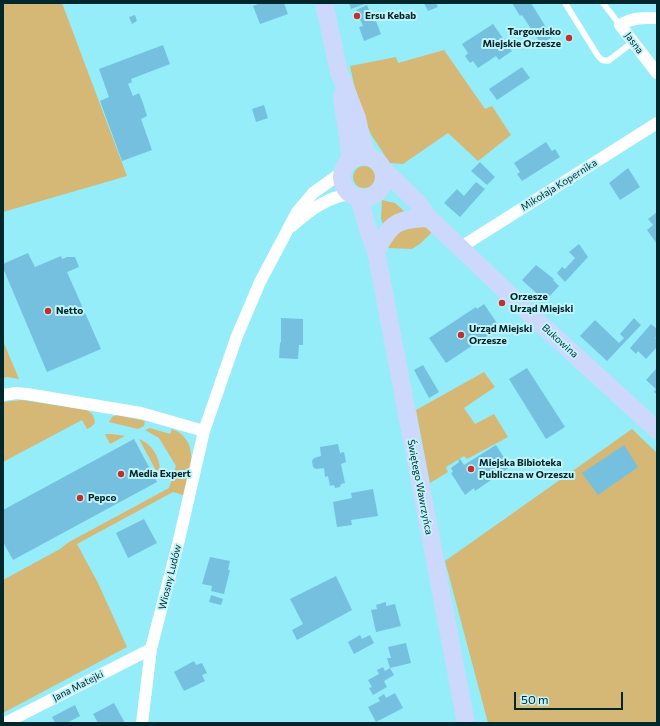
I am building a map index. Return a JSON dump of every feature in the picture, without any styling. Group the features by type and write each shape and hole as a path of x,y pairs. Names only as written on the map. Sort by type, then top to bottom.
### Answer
{"street":[{"path":"324,3 339,72 345,122 350,145 343,182 346,189 366,195 384,180 382,169 375,160 368,157 357,157 347,166"},
{"name":"Jasna","path":"657,18 636,18 628,20 620,25 657,73"},
{"path":"339,72 357,118 368,157"},
{"name":"Mikołaja Kopernika","path":"460,247 657,123"},
{"name":"Wiosny Ludów","path":"142,723 152,649 204,431 237,336 269,262 297,212 308,198 347,166"},
{"name":"Bukowina","path":"382,169 418,203 429,218 531,315 657,430"},
{"name":"Wiosny Ludów","path":"286,233 301,218 320,205 338,196 366,195"},
{"name":"Bukowina","path":"366,195 391,195 413,210 429,218"},
{"name":"Świętego Wawrzyńca","path":"366,195 363,211 368,233 376,251 466,723"},
{"path":"376,251 388,230 397,223 407,219 429,218"},
{"path":"3,395 16,393 27,394 106,406 141,413 204,431"},
{"name":"Jana Matejki","path":"5,723 152,649"}],"lane":[{"path":"565,3 602,60 608,61 633,42"},
{"path":"603,3 620,25"}],"shaded area":[{"path":"3,3 62,3 127,176 3,212"},
{"path":"444,50 485,109 492,106 511,135 478,161 448,133 403,164 390,163 372,136 361,115 350,66 396,57 398,63"},
{"path":"364,166 368,167 374,173 374,181 368,187 364,188 360,187 354,181 353,177 354,173 360,167"},
{"path":"382,200 395,203 404,211 383,224 381,219"},
{"path":"405,226 425,226 434,230 421,243 412,249 386,248 390,239"},
{"path":"3,341 19,379 7,377 3,378"},
{"path":"484,372 495,387 464,408 475,424 494,414 508,437 467,459 464,456 446,467 448,472 430,483 416,410"},
{"path":"22,400 87,410 93,415 95,423 87,429 82,420 3,462 3,402"},
{"path":"117,415 145,421 144,426 138,429 109,422 112,417"},
{"path":"150,428 170,434 172,429 181,434 187,441 190,449 191,467 186,496 173,492 77,544 98,583 127,647 3,713 3,580 60,549 69,542 169,488 176,466 159,438 145,430"},
{"path":"632,429 657,453 657,723 488,723 445,561"},
{"path":"105,434 112,434 125,436 110,444"},
{"path":"139,439 149,445 156,454 160,465 159,476"}],"building":[{"path":"261,3 284,3 288,14 260,24 253,6"},
{"path":"349,3 367,3 351,9"},
{"path":"424,3 436,3 438,7 428,11"},
{"path":"512,3 531,3 552,37 541,44 522,15 520,16"},
{"path":"367,5 381,34 364,41 359,27 363,26 356,10"},
{"path":"135,15 137,21 132,24 129,17"},
{"path":"493,24 512,51 499,60 496,56 478,68 473,61 470,63 465,56 468,53 462,44"},
{"path":"163,45 170,64 131,79 132,82 128,84 133,96 139,93 143,103 147,116 141,119 152,150 122,161 100,101 109,97 99,69"},
{"path":"522,67 530,78 497,100 489,89"},
{"path":"264,105 268,118 256,122 252,109"},
{"path":"546,142 552,151 555,149 560,157 522,181 517,174 520,172 514,163"},
{"path":"480,162 495,177 487,185 471,171"},
{"path":"628,168 640,187 620,200 609,183"},
{"path":"476,182 485,189 460,217 444,203 457,189 464,196"},
{"path":"657,212 657,244 647,230 653,225 648,219"},
{"path":"579,244 588,257 565,282 557,273 562,267 565,269 575,258 569,252"},
{"path":"28,253 35,267 61,256 62,259 67,257 75,257 79,267 67,272 101,349 47,372 3,268 3,264"},
{"path":"536,265 554,279 553,280 559,286 545,301 522,280"},
{"name":"Urząd Miejski Orzesze","path":"484,304 499,326 491,330 493,332 446,363 429,338 476,307 477,309"},
{"path":"281,318 303,319 303,345 299,345 298,359 279,358"},
{"path":"634,318 641,325 607,361 580,336 595,320 619,343 624,338 620,334"},
{"path":"651,324 657,329 657,336 655,338 657,339 657,347 646,359 638,351 636,354 630,348"},
{"path":"423,365 439,392 429,398 414,370"},
{"path":"527,368 565,427 546,439 509,379"},
{"path":"657,368 657,395 654,392 656,389 646,380"},
{"path":"134,439 157,482 13,560 3,542 3,510"},
{"path":"338,444 340,453 344,452 346,462 341,464 345,483 341,484 340,487 335,488 334,485 330,486 328,476 325,477 324,468 316,469 313,467 312,461 314,458 321,456 320,447"},
{"path":"496,445 510,467 475,491 474,488 465,495 451,473 453,472 451,468 459,462 458,460 460,459 464,465"},
{"path":"624,445 638,467 598,495 582,473"},
{"path":"373,489 378,516 351,520 352,525 337,527 333,502 352,498 351,493"},
{"path":"144,519 157,543 128,558 116,533"},
{"path":"210,557 230,561 228,570 230,570 224,594 211,591 212,586 202,584"},
{"path":"336,576 352,610 297,640 292,630 303,624 290,599"},
{"path":"211,595 223,599 221,605 209,602"},
{"path":"386,602 386,606 395,604 401,626 376,632 371,610 377,609 376,605"},
{"path":"360,635 362,639 370,635 374,643 354,654 348,642"},
{"path":"406,643 411,663 390,668 387,658 391,658 388,647"},
{"path":"194,661 196,665 202,663 207,673 202,675 205,681 184,691 174,672"},
{"path":"383,667 385,671 390,668 394,675 384,681 387,687 373,695 369,688 372,687 368,680 379,674 377,670"},
{"path":"395,693 403,708 376,722 368,707 380,701 378,698 384,694 386,698"},
{"path":"114,703 125,723 98,723 93,714"},
{"path":"75,705 80,716 67,723 55,723 52,717"}],"place":[{"name":"Ersu Kebab","path":"357,16"},
{"name":"Targowisko Miejskie Orzesze","path":"569,38"},
{"name":"Orzesze Urząd Miejski","path":"502,303"},
{"name":"Netto","path":"48,311"},
{"name":"Urząd Miejski Orzesze","path":"461,335"},
{"name":"Miejska Bibioteka Publiczna w Orzeszu","path":"471,469"},
{"name":"Media Expert","path":"121,474"},
{"name":"Pepco","path":"80,498"}]}
